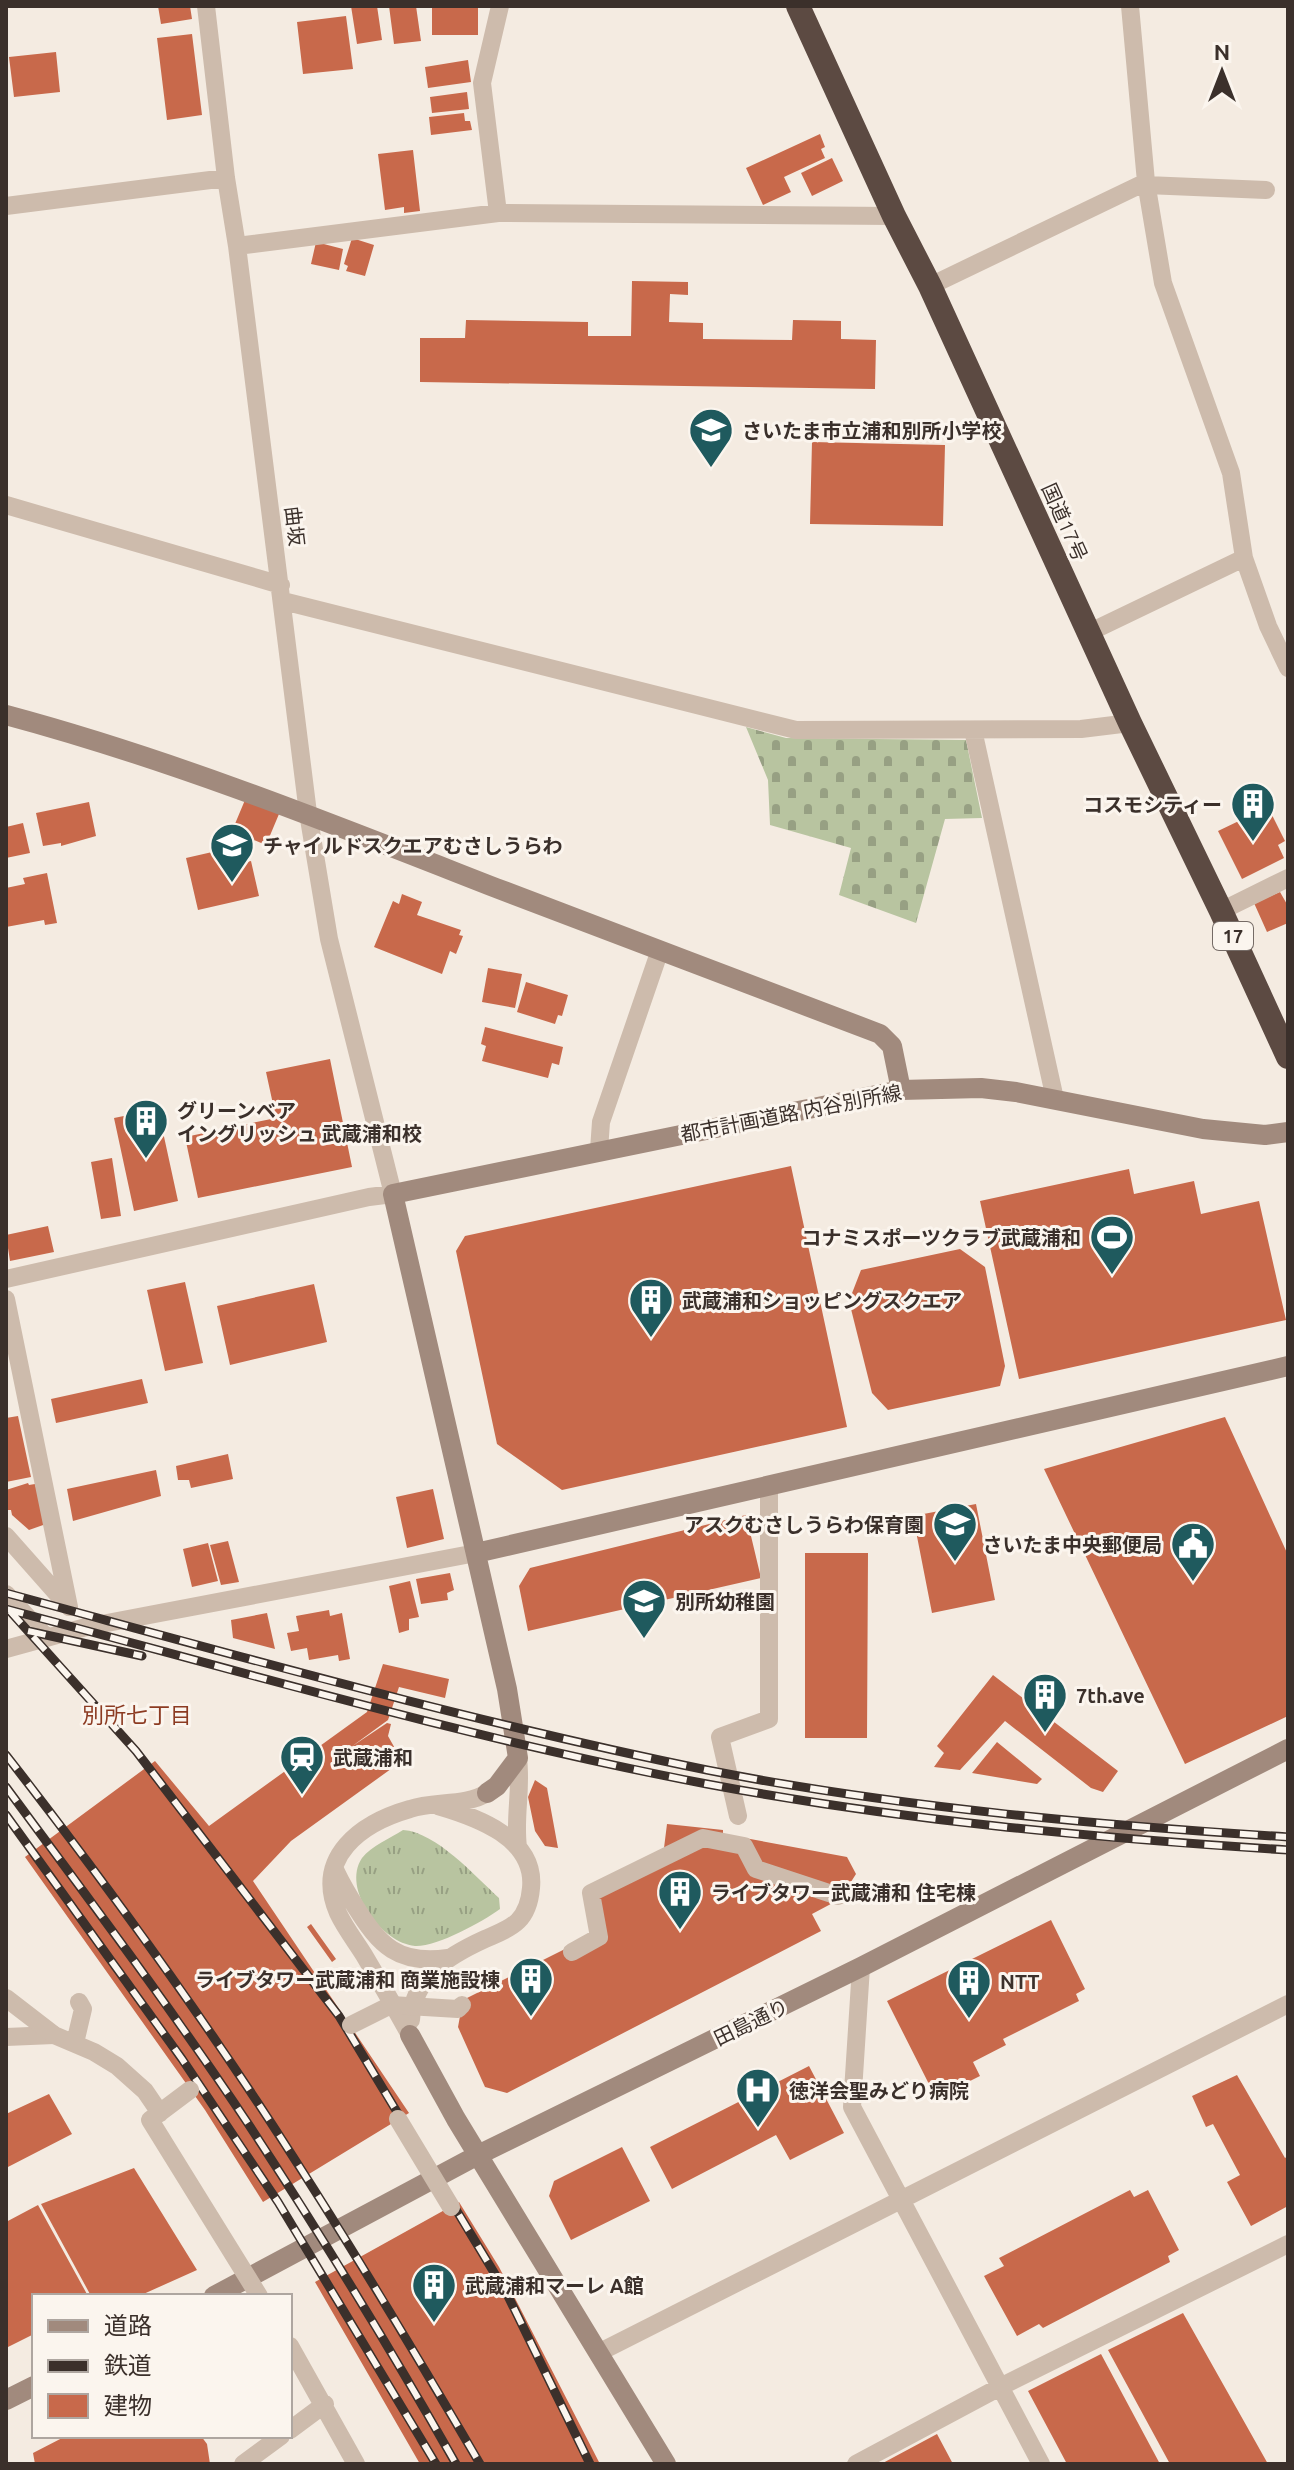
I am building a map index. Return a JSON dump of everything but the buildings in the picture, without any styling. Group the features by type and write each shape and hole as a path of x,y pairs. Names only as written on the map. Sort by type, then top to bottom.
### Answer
{"highway":[{"name":"国道17号","path":"798,6 1288,1057"}],"street":[{"name":"曲坂","path":"206,6 308,813 329,939 393,1194"},
{"path":"498,213 482,83 500,6"},
{"path":"1130,6 1146,184 1163,283 1231,473 1244,558 1268,626 1288,668"},
{"path":"6,206 226,178"},
{"path":"930,286 1146,184 1266,190"},
{"path":"237,246 498,213 894,216"},
{"path":"6,505 282,593 796,730 1081,729 1130,723"},
{"path":"1088,633 1244,558"},
{"path":"6,715 93,740 308,813 880,1034 892,1046 901,1090"},
{"path":"973,730 1055,1099"},
{"path":"1221,911 1288,878"},
{"path":"599,1150 601,1122 660,950"},
{"name":"都市計画道路 内谷別所線","path":"393,1194 901,1090 981,1088 1055,1099 1203,1129 1265,1135 1288,1132"},
{"path":"6,1279 393,1194 507,1689 521,1781 516,1830 518,1847 532,1880 525,1911 506,1930 448,1958 426,1978 411,2012 410,2035"},
{"path":"6,1299 69,1607"},
{"path":"6,1649 86,1627 476,1553 1288,1366"},
{"path":"738,1816 720,1737 769,1719 769,1485"},
{"path":"6,1536 86,1627"},
{"path":"6,1594 47,1638"},
{"name":"田島通り","path":"218,2294 478,2155 861,1967 1288,1749"},
{"path":"518,1758 497,1786 487,1793 388,1816 370,1827 340,1851 331,1886 339,1914 478,2155 666,2464"},
{"path":"431,1804 486,1823 518,1847"},
{"path":"572,1952 599,1937 591,1893 703,1838 718,1837 744,1846 756,1869 838,1896 843,1894"},
{"path":"334,1866 367,1926 390,1949 413,1959 448,1958"},
{"path":"861,1967 852,2107 1041,2464"},
{"path":"6,1998 54,2035"},
{"path":"74,2041 83,2009 79,2002"},
{"path":"351,2025 391,2005 453,2004"},
{"path":"600,2352 902,2202 1288,2004"},
{"path":"6,2037 54,2035 74,2041 120,2066 143,2093 253,2274"},
{"path":"74,2041 117,2066 145,2091 160,2113"},
{"path":"190,2090 150,2120 258,2294"},
{"path":"396,2126 451,2207"},
{"path":"856,2464 1000,2387 1288,2244"},
{"path":"292,2349 356,2464"},
{"path":"6,2400 32,2387"},
{"path":"292,2429 325,2404"},
{"path":"243,2464 278,2438"}],"green space":[{"path":"746,727 786,738 966,740 982,818 945,819 916,923 839,895 851,848 770,825 768,780"},
{"path":"403,1830 429,1838 454,1856 499,1898 500,1909 459,1933 424,1945 402,1943 390,1935 378,1925 361,1899 357,1871 366,1854"}],"railway":[{"path":"6,1593 443,1710 707,1770 850,1794 996,1813 1288,1837"},
{"path":"6,1609 443,1725 707,1784 924,1818 1142,1840 1288,1850"},
{"path":"9,1610 136,1751 339,2016 507,2294 590,2464"},
{"path":"28,1631 142,1656"},
{"path":"6,1755 135,1927 258,2103 372,2282 480,2464"},
{"path":"6,1787 159,1995 247,2122 354,2291 456,2464"},
{"path":"6,1815 182,2059 278,2202 436,2464"}],"place":[{"name":"さいたま市立浦和別所小学校","path":"711,469"},
{"name":"コスモシティー","path":"1253,843"},
{"name":"チャイルドスクエアむさしうらわ","path":"232,884"},
{"name":"グリーンベア イングリッシュ 武蔵浦和校","path":"146,1160"},
{"name":"コナミスポーツクラブ武蔵浦和","path":"1112,1276"},
{"name":"武蔵浦和ショッピングスクエア","path":"651,1339"},
{"name":"アスクむさしうらわ保育園","path":"955,1563"},
{"name":"さいたま中央郵便局","path":"1193,1583"},
{"name":"別所幼稚園","path":"644,1640"},
{"name":"7th.ave","path":"1045,1734"},
{"name":"武蔵浦和","path":"302,1796"},
{"name":"ライブタワー武蔵浦和 住宅棟","path":"680,1931"},
{"name":"ライブタワー武蔵浦和 商業施設棟","path":"531,2018"},
{"name":"NTT","path":"969,2020"},
{"name":"徳洋会聖みどり病院","path":"758,2129"},
{"name":"武蔵浦和マーレ A館","path":"434,2324"}],"district":[{"name":"別所七丁目","path":"137,1714"}]}
